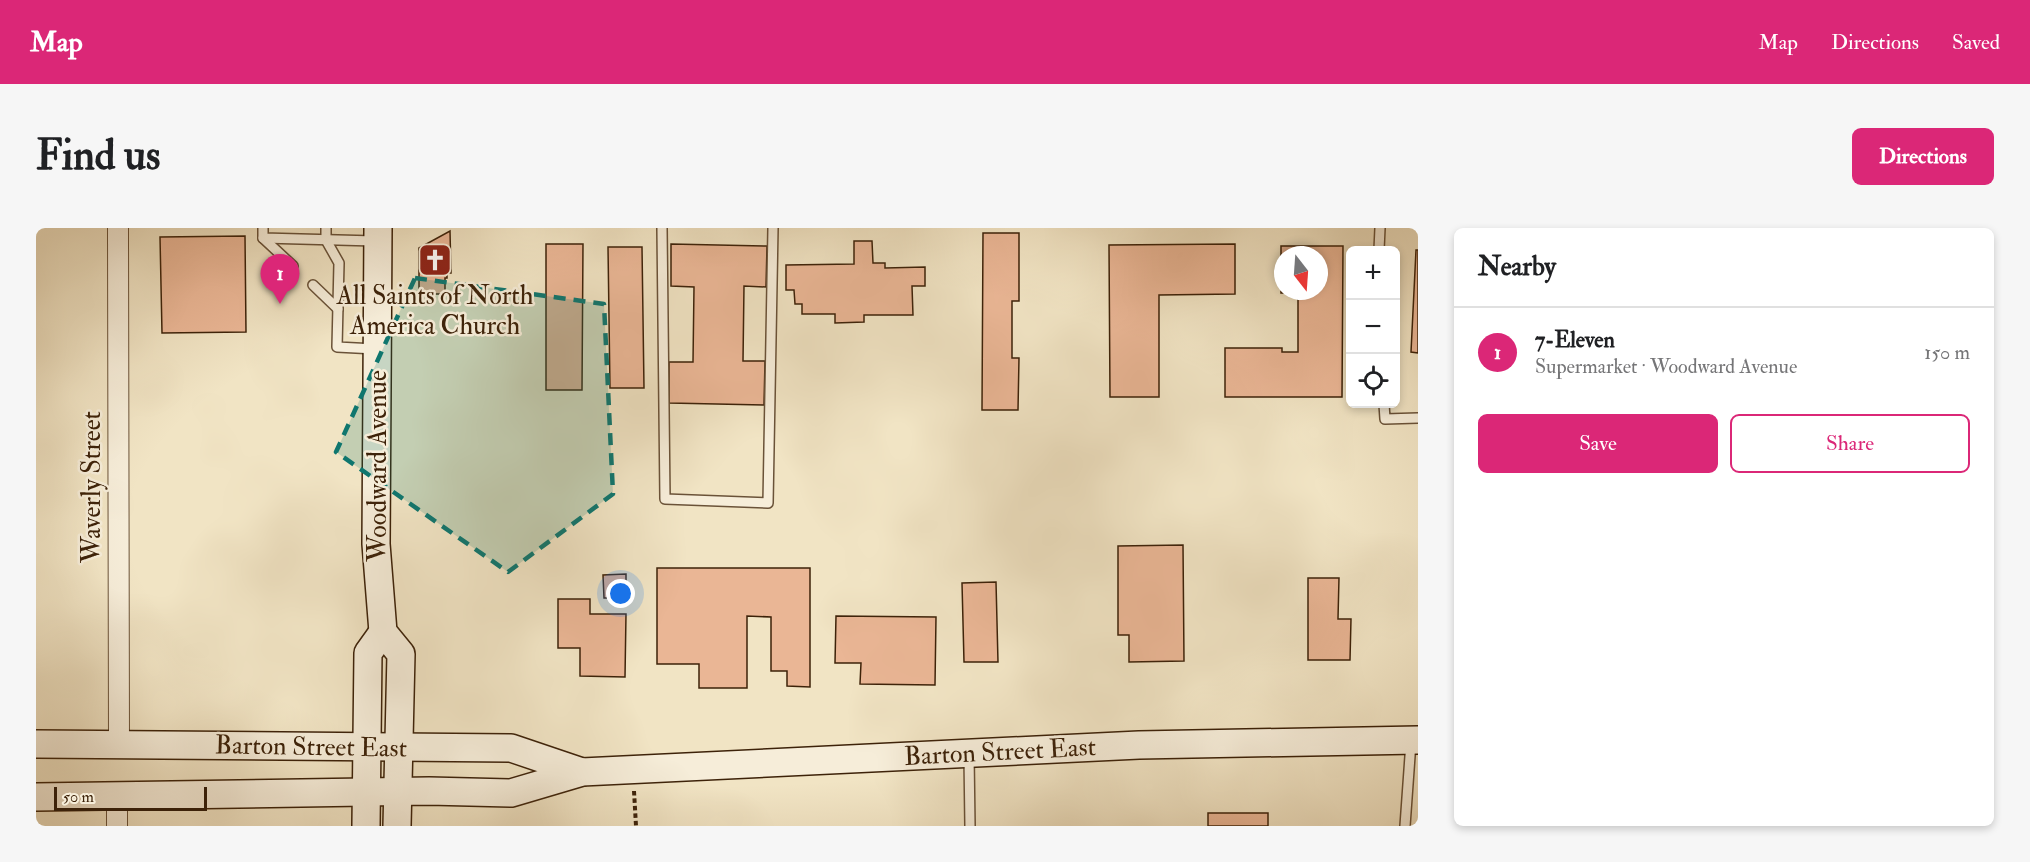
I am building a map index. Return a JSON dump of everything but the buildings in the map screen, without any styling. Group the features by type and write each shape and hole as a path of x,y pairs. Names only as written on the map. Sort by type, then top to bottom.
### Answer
{"main road":[{"name":"Woodward Avenue","path":"377,235 376,544 383,632"},
{"path":"366,826 368,652 383,632 401,654 397,826"},
{"name":"Barton Street East","path":"36,797 429,791 511,793 582,772 1139,745 1414,740"},
{"name":"Barton Street East","path":"36,744 511,748 582,772"}],"street":[{"name":"Waverly Street","path":"118,228 119,745"},
{"path":"117,795 117,826"}],"lane":[{"path":"326,228 326,240 339,262 337,347 377,349"},
{"path":"662,228 665,499 768,503 773,228"},
{"path":"1380,228 1380,246"},
{"path":"263,233 326,240 377,235"},
{"path":"263,233 293,266"},
{"path":"313,285 338,309"},
{"path":"1384,408 1385,419 1418,418"},
{"path":"1405,826 1414,740"},
{"path":"969,754 970,826"}],"path":[{"path":"632,770 636,826"}],"highlighted area":[{"path":"415,278 604,304 613,494 508,572 336,452"}],"place":[{"name":"All Saints of North America Church","path":"435,260"},
{"name":"7-Eleven","path":"280,304"}]}
